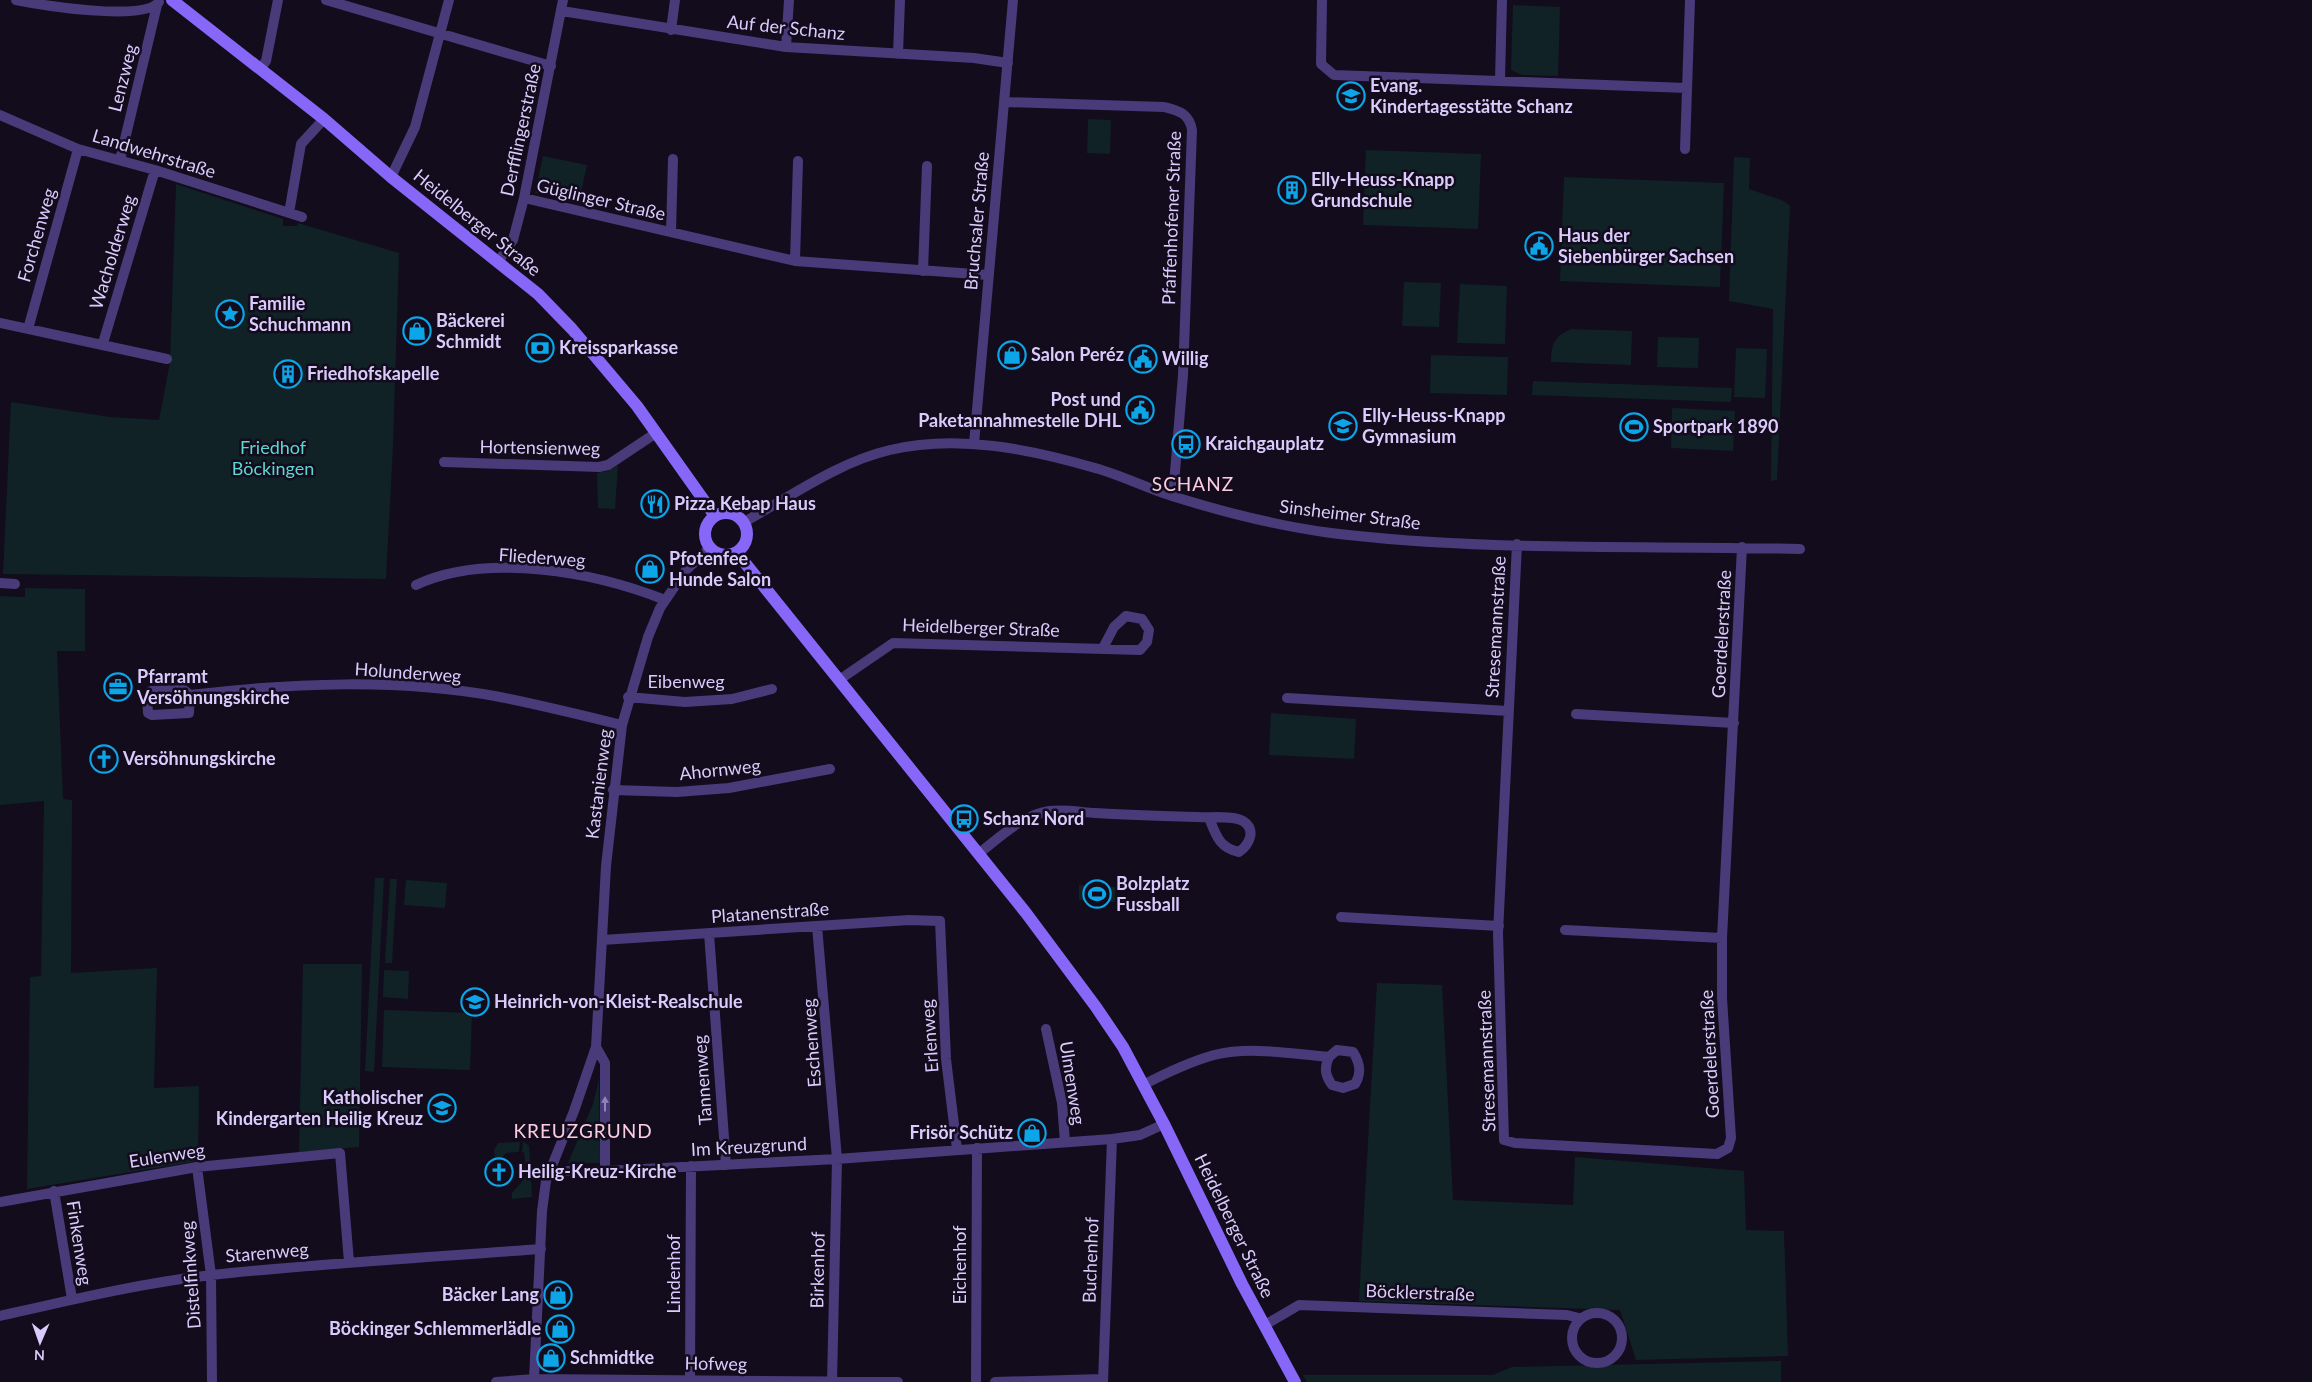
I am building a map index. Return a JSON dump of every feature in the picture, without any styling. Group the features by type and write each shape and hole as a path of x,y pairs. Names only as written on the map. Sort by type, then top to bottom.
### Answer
{"main road":[{"name":"Heidelberger Straße","path":"172,0 324,119 391,177 538,294 572,329 637,406 715,516"},
{"path":"725,513 736,515 744,522 748,533 745,545 737,553 728,556 718,554 710,548 706,540 705,531 708,522 715,516 725,513"},
{"name":"Heidelberger Straße","path":"737,553 1075,977 1123,1047 1164,1124 1242,1284 1295,1382"}],"street":[{"path":"16,0 56,7 107,11 141,10 159,2"},
{"path":"260,69 266,61 278,0"},
{"path":"326,0 550,66"},
{"path":"391,177 415,127 449,0"},
{"path":"671,30 675,0"},
{"path":"786,47 790,0"},
{"path":"898,54 900,0"},
{"name":"Bruchsaler Straße","path":"974,444 1013,0"},
{"path":"1322,0 1321,64 1334,75 1687,88"},
{"path":"1500,80 1502,0"},
{"path":"1685,149 1690,0"},
{"name":"Lenzweg","path":"120,160 159,2"},
{"name":"Auf der Schanz","path":"562,5 671,30 786,47 974,58 1008,63"},
{"name":"Derfflingerstraße","path":"498,262 513,240 524,198 562,5"},
{"name":"Pfaffenhofener Straße","path":"1005,102 1164,107 1184,113 1190,119 1192,130 1182,402 1173,496"},
{"name":"Landwehrstraße","path":"0,115 78,148 155,170 302,217"},
{"path":"289,213 301,144 324,119"},
{"name":"Forchenweg","path":"28,329 78,148"},
{"name":"Güglinger Straße","path":"671,232 673,159"},
{"path":"795,261 798,161"},
{"path":"923,271 926,166"},
{"name":"Wacholderweg","path":"103,343 155,170"},
{"name":"Güglinger Straße","path":"524,198 795,261 988,274"},
{"path":"0,323 103,343 167,359"},
{"name":"Hortensienweg","path":"444,462 600,467 608,465 656,433"},
{"name":"Sinsheimer Straße","path":"744,522 816,482 870,456 890,450 915,446 974,444 1035,454 1096,468 1173,496 1282,525 1326,532 1415,541 1800,549"},
{"name":"Stresemannstraße","path":"1517,544 1498,926 1504,1140 1515,1143 1710,1153"},
{"name":"Goerdelerstraße","path":"1710,1153 1717,1154 1728,1148 1731,1138 1722,998 1722,938 1742,547"},
{"name":"Kastanienweg","path":"549,1171 574,1111 596,1047 613,790 628,697 651,629 665,600 686,570 710,548"},
{"name":"Fliederweg","path":"416,585 447,572 538,570 600,579 634,588 665,600"},
{"path":"0,583 15,584"},
{"name":"Heidelberger Straße","path":"839,680 893,643 1140,650 1146,642 1149,630 1142,619 1126,616 1114,627 1103,648"},
{"name":"Holunderweg","path":"190,695 257,687 389,686 498,697 622,725"},
{"name":"Eibenweg","path":"628,697 685,702 732,698 772,689"},
{"name":"Stresemannstraße","path":"1287,698 1508,711"},
{"name":"Goerdelerstraße","path":"1576,714 1734,723"},
{"name":"Ahornweg","path":"613,790 677,792 729,788 830,769"},
{"path":"978,854 1028,818 1050,811 1208,818"},
{"path":"1340,917 1498,926"},
{"name":"Platanenstraße","path":"602,940 909,920 940,921"},
{"name":"Erlenweg","path":"940,921 946,1059 957,1149"},
{"name":"Eschenweg","path":"817,926 837,1159"},
{"path":"1565,930 1722,938"},
{"name":"Tannenweg","path":"709,933 726,1164"},
{"name":"Ulmenweg","path":"1046,1029 1062,1103 1065,1142"},
{"name":"Kastanienweg","path":"596,1047 605,1063 605,1170"},
{"path":"1143,1085 1193,1061 1216,1055 1250,1052 1329,1057"},
{"name":"Im Kreuzgrund","path":"549,1171 837,1159 1112,1139 1140,1135 1164,1124"},
{"name":"Buchenhof","path":"1102,1380 1112,1139"},
{"name":"Eichenhof","path":"976,1382 977,1148"},
{"name":"Eulenweg","path":"0,1202 197,1167 340,1153 349,1262"},
{"name":"Birkenhof","path":"832,1382 837,1159"},
{"name":"Lindenhof","path":"690,1166 690,1381"},
{"name":"Distelfinkweg","path":"197,1167 211,1275 212,1382"},
{"path":"496,1382 534,1378 542,1210 549,1171"},
{"name":"Finkenweg","path":"54,1191 72,1299"},
{"name":"Starenweg","path":"0,1316 72,1299 211,1275 349,1262 541,1249"},
{"name":"Böcklerstraße","path":"1265,1325 1299,1305 1567,1315 1579,1318 1588,1313 1602,1314 1620,1323 1623,1338 1622,1349 1613,1360 1598,1363 1582,1359 1575,1352 1572,1344 1573,1334 1579,1318"},
{"name":"Hofweg","path":"534,1378 898,1382"},
{"path":"995,1382 1102,1380"}],"green space":[{"path":"1513,5 1560,7 1558,76 1522,75 1511,70"},
{"path":"1088,119 1111,120 1110,154 1087,153"},
{"path":"1366,150 1481,154 1478,229 1363,225"},
{"path":"543,156 587,165 579,202 535,193"},
{"path":"1734,157 1750,158 1749,189 1784,201 1790,206 1777,480 1771,481 1773,309 1729,301"},
{"path":"1564,177 1724,183 1720,287 1560,281"},
{"name":"Friedhof Böckingen","path":"176,184 283,219 283,226 297,226 298,223 399,253 393,445 386,579 3,574 11,402 110,417 159,420 170,362"},
{"path":"1404,282 1441,283 1439,327 1402,326"},
{"path":"1460,284 1507,286 1505,344 1457,343"},
{"path":"1572,329 1632,331 1631,365 1551,362 1555,341 1566,331"},
{"path":"1658,337 1699,338 1698,368 1657,367"},
{"path":"1736,348 1767,349 1765,398 1734,397"},
{"path":"1431,355 1508,357 1507,395 1430,393"},
{"path":"1533,381 1732,388 1731,402 1532,395"},
{"path":"1672,408 1735,411 1733,451 1671,448"},
{"path":"618,465 615,509 598,508 597,473 608,471"},
{"path":"25,588 85,589 85,651 57,651 63,799 72,800 71,973 157,968 154,1088 199,1086 198,1161 27,1189 30,977 41,976 44,801 0,805 0,596 25,597"},
{"path":"1271,713 1356,719 1354,759 1269,755"},
{"path":"375,878 384,878 374,1072 365,1071"},
{"path":"390,879 397,879 392,963 385,963"},
{"path":"406,880 447,883 445,908 404,905"},
{"name":"Bolzplatz Fussball","path":"1079,885 1115,887 1115,902 1079,900"},
{"path":"303,964 362,964 359,1147 299,1152"},
{"path":"384,970 409,971 408,999 383,997"},
{"path":"1377,983 1442,985 1453,1200 1573,1205 1575,1157 1744,1171 1746,1230 1784,1231 1788,1356 1636,1360 1620,1310 1359,1301"},
{"path":"384,1010 472,1013 470,1070 382,1067"},
{"path":"599,1079 600,1163 568,1163 593,1104"},
{"path":"523,1141 529,1146 532,1197 512,1199 512,1193 527,1176 524,1152 522,1152"},
{"path":"520,1142 519,1152 506,1153 501,1158 495,1158 494,1150 498,1143"},
{"path":"1781,1361 1781,1382 1307,1382 1303,1375 1493,1375 1512,1367"}],"place":[{"name":"Evang. Kindertagesstätte Schanz","path":"1351,96"},
{"name":"Elly-Heuss-Knapp Grundschule","path":"1292,190"},
{"name":"Haus der Siebenbürger Sachsen","path":"1539,246"},
{"name":"Familie Schuchmann","path":"230,314"},
{"name":"Bäckerei Schmidt","path":"417,331"},
{"name":"Kreissparkasse","path":"540,348"},
{"name":"Salon Peréz","path":"1012,355"},
{"name":"Willig","path":"1143,359"},
{"name":"Friedhofskapelle","path":"288,374"},
{"name":"Post und Paketannahmestelle DHL","path":"1140,410"},
{"name":"Elly-Heuss-Knapp Gymnasium","path":"1343,426"},
{"name":"Sportpark 1890","path":"1634,427"},
{"name":"Kraichgauplatz","path":"1186,444"},
{"name":"Pizza Kebap Haus","path":"655,504"},
{"name":"Pfotenfee Hunde Salon","path":"650,569"},
{"name":"Pfarramt Versöhnungskirche","path":"118,687"},
{"name":"Versöhnungskirche","path":"104,759"},
{"name":"Schanz Nord","path":"964,819"},
{"name":"Bolzplatz Fussball","path":"1097,894"},
{"name":"Heinrich-von-Kleist-Realschule","path":"475,1002"},
{"name":"Katholischer Kindergarten Heilig Kreuz","path":"442,1108"},
{"name":"Frisör Schütz","path":"1032,1133"},
{"name":"Heilig-Kreuz-Kirche","path":"499,1172"},
{"name":"Bäcker Lang","path":"558,1295"},
{"name":"Böckinger Schlemmerlädle","path":"560,1329"},
{"name":"Schmidtke","path":"551,1358"}],"district":[{"name":"SCHANZ","path":"1193,484"},
{"name":"KREUZGRUND","path":"583,1131"}]}
